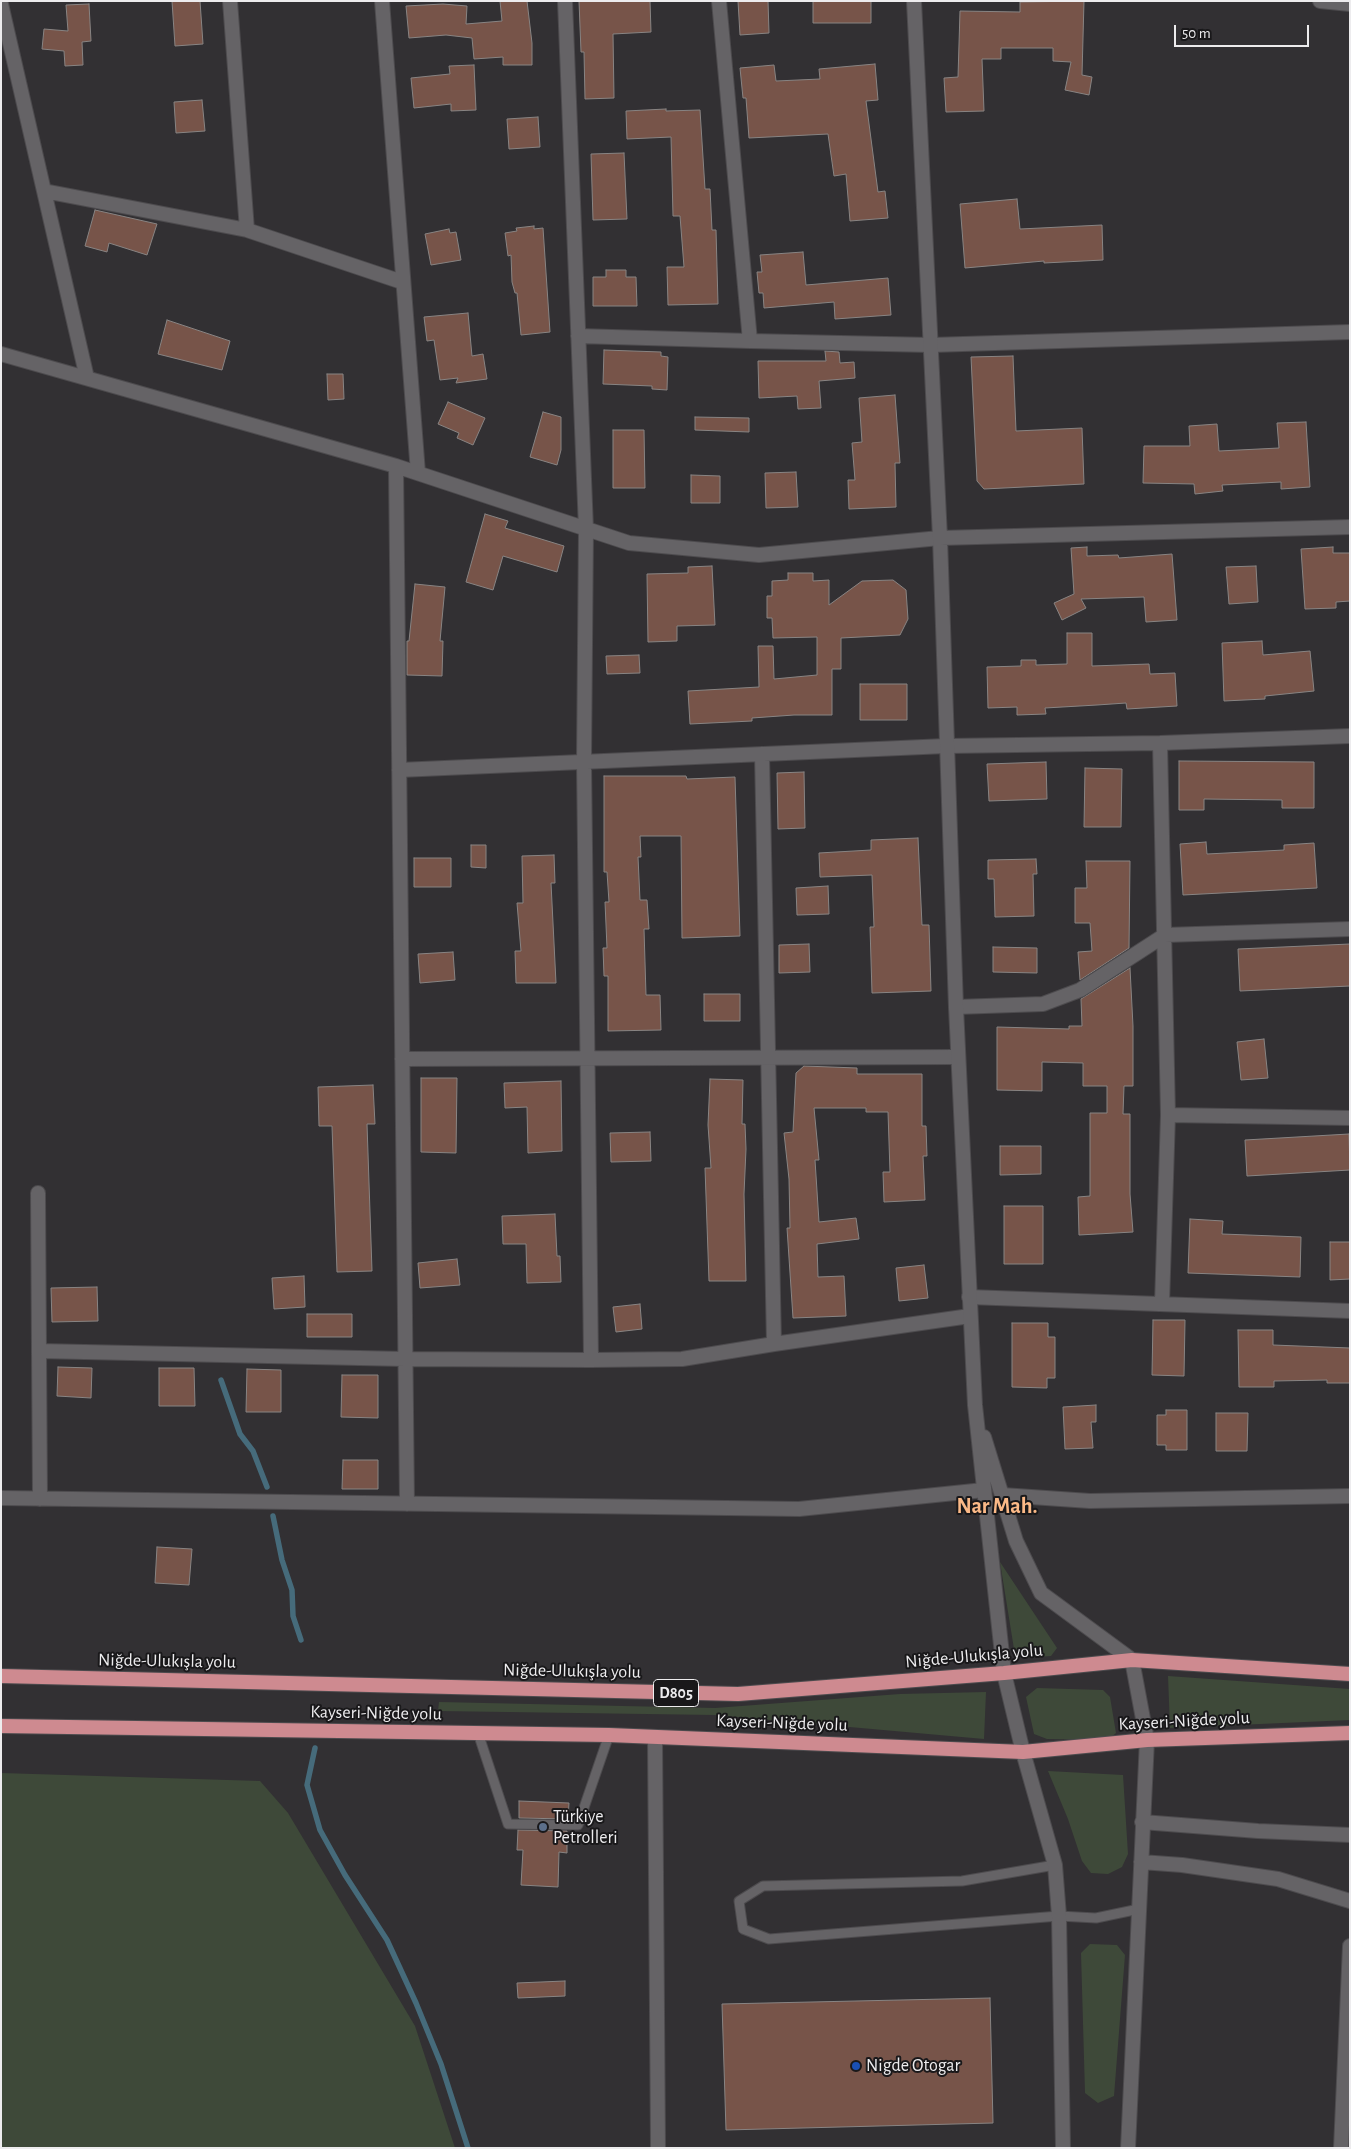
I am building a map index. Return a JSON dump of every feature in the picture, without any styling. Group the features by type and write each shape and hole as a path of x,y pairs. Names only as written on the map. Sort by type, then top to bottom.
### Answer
{"highway":[{"name":"Niğde-Ulukışla yolu","path":"1,1676 738,1694 1004,1673 1132,1660 1350,1674"},
{"name":"Kayseri-Niğde yolu","path":"1,1726 610,1735 1023,1752 1147,1740 1350,1733"}],"street":[{"path":"230,1 247,230"},
{"path":"382,1 418,473"},
{"path":"565,1 586,528 584,762 589,1058 591,1360"},
{"path":"719,1 750,341"},
{"path":"914,1 940,538 956,1007 974,1405 1004,1673 1023,1752 1055,1865 1059,1916 1063,2148"},
{"path":"1320,1 1350,4"},
{"path":"1,4 87,378"},
{"path":"44,191 247,230 402,282"},
{"path":"578,336 931,346 1350,332"},
{"path":"1,354 396,466 630,543 759,555 940,538 1350,527"},
{"path":"396,466 407,1504"},
{"path":"399,770 946,746 1160,743 1350,736"},
{"path":"1160,743 1168,1115 1162,1304"},
{"path":"762,754 774,1344"},
{"path":"956,1007 1043,1004 1080,990 1165,935 1350,929"},
{"path":"402,1059 958,1057"},
{"path":"1168,1115 1350,1118"},
{"path":"38,1193 40,1499"},
{"path":"969,1297 1350,1311"},
{"path":"39,1351 406,1359 682,1360 774,1344 970,1316"},
{"path":"974,1405 1016,1541 1041,1593 1132,1660 1147,1740 1128,2148"},
{"path":"1,1498 799,1509 984,1490"},
{"path":"1002,1495 1090,1501 1350,1496"},
{"path":"655,1737 658,2148"},
{"path":"1142,1822 1258,1831 1350,1835"},
{"path":"1141,1862 1182,1865 1278,1879 1350,1901"},
{"path":"1341,2148 1347,2075 1350,1946"}],"lane":[{"path":"478,1733 508,1824 578,1826 610,1735"},
{"path":"1055,1865 962,1881 763,1886 739,1901 743,1929 770,1939 1059,1916 1096,1918 1139,1909"}],"green space":[{"path":"1000,1562 1057,1648 1051,1656 1022,1658 1014,1649"},
{"path":"1168,1676 1350,1689 1350,1720 1170,1728"},
{"path":"1037,1688 1103,1690 1110,1697 1116,1733 1108,1740 1047,1739 1034,1734 1026,1697"},
{"path":"986,1692 984,1739 715,1715 438,1711 439,1702 715,1708 900,1694"},
{"path":"1048,1771 1123,1775 1128,1854 1122,1867 1108,1874 1091,1873 1082,1861 1068,1819"},
{"path":"1,1773 260,1781 288,1813 415,2026 455,2148 1,2148"},
{"path":"1090,1944 1117,1945 1125,1955 1114,2096 1098,2103 1085,2093 1081,1953"}],"building":[{"path":"172,1 200,1 203,44 175,46"},
{"path":"500,1 527,1 532,43 532,65 503,65 503,57 474,59 472,38 446,35 409,38 406,6 443,4 467,6 466,24 502,21"},
{"path":"579,1 650,1 651,32 613,34 614,98 585,99 584,52 581,52"},
{"path":"738,1 768,1 769,33 740,35"},
{"path":"813,1 871,1 871,23 813,23"},
{"path":"1084,1 1082,75 1092,77 1089,95 1065,90 1071,62 1053,61 1053,48 1001,48 1001,59 982,59 984,111 946,112 944,78 958,77 960,11 1020,12 1020,2"},
{"path":"89,4 91,41 82,42 83,65 65,66 64,51 42,49 44,29 68,31 66,5"},
{"path":"875,64 878,100 866,101 878,192 885,191 888,218 850,221 846,174 834,176 828,134 749,138 746,98 743,98 740,68 774,65 776,81 820,79 819,69"},
{"path":"474,65 476,110 451,111 451,104 414,108 411,78 450,74 449,66"},
{"path":"202,100 205,131 176,133 174,102"},
{"path":"666,109 666,111 700,110 705,189 710,189 712,230 716,230 718,304 668,305 667,267 684,267 680,216 673,216 671,137 627,139 626,111"},
{"path":"538,117 540,147 509,149 507,119"},
{"path":"624,153 627,219 593,220 591,154"},
{"path":"1017,199 1020,229 1102,225 1103,260 1044,263 1044,261 965,268 960,204"},
{"path":"95,210 157,224 147,255 109,243 107,252 85,246"},
{"path":"534,226 534,229 543,228 550,332 521,335 517,293 515,293 512,282 511,255 508,256 505,233 517,231 516,228"},
{"path":"449,229 450,233 456,232 461,260 431,265 425,234"},
{"path":"803,252 806,285 888,278 891,315 835,319 834,302 764,308 763,293 759,293 757,272 762,272 760,255"},
{"path":"606,270 626,270 626,277 636,277 637,306 593,306 593,277 606,277"},
{"path":"468,313 472,356 483,354 487,379 456,383 458,378 440,380 434,340 427,341 424,317"},
{"path":"167,320 230,341 222,370 158,354"},
{"path":"604,350 661,352 661,356 668,357 667,390 652,389 652,386 603,384"},
{"path":"825,351 839,352 840,363 854,362 855,378 819,381 821,408 798,409 797,396 759,398 758,361 826,361"},
{"path":"1013,356 1016,431 1082,428 1084,484 984,489 977,481 971,357"},
{"path":"327,374 343,374 344,399 328,400"},
{"path":"895,395 900,463 895,463 896,507 849,509 848,480 855,480 852,443 862,442 859,398"},
{"path":"448,402 485,418 473,445 457,438 459,433 438,424"},
{"path":"543,412 561,417 561,450 557,465 530,457"},
{"path":"695,417 749,418 749,432 695,430"},
{"path":"1306,422 1310,487 1281,489 1281,482 1222,485 1223,491 1195,494 1194,484 1143,483 1144,446 1190,446 1189,426 1217,424 1219,451 1279,448 1277,423"},
{"path":"613,430 644,430 645,488 613,488"},
{"path":"796,472 798,507 766,508 765,473"},
{"path":"691,475 720,476 720,503 691,503"},
{"path":"485,514 508,521 505,528 564,546 557,572 503,556 493,590 466,582"},
{"path":"1087,547 1087,556 1118,555 1119,558 1172,554 1177,620 1146,622 1144,597 1081,599 1086,608 1062,620 1054,603 1074,594 1071,548"},
{"path":"1333,547 1333,553 1350,553 1350,601 1336,602 1336,608 1305,609 1301,549"},
{"path":"712,566 715,625 677,626 677,641 648,642 647,574 688,573 688,567"},
{"path":"1256,566 1258,602 1229,604 1226,567"},
{"path":"788,573 813,573 813,581 829,580 829,605 862,581 893,580 906,590 908,619 900,635 841,638 841,669 832,669 832,715 794,715 752,718 752,721 690,724 688,691 759,687 758,646 773,646 774,679 817,675 817,637 773,638 772,618 767,618 767,596 772,596 772,581 788,580"},
{"path":"415,584 445,587 440,641 443,641 442,676 407,675 407,641 409,641"},
{"path":"1067,633 1092,633 1092,666 1149,664 1150,674 1175,673 1177,706 1127,709 1126,703 1045,708 1046,714 1017,715 1017,707 988,708 987,667 1021,666 1021,660 1036,660 1036,665 1067,664"},
{"path":"1262,641 1263,655 1310,651 1314,691 1265,696 1265,699 1224,701 1222,643"},
{"path":"639,655 640,673 607,674 606,656"},
{"path":"860,684 907,684 907,720 860,720"},
{"path":"1179,761 1314,762 1314,808 1282,808 1282,800 1204,799 1204,810 1179,810"},
{"path":"1046,762 1047,799 989,801 987,764"},
{"path":"1085,768 1122,769 1121,827 1084,827"},
{"path":"804,772 805,828 778,829 777,773"},
{"path":"604,776 686,776 687,779 735,777 740,936 682,938 681,836 640,836 641,857 638,857 640,900 647,900 649,929 644,929 646,995 660,995 661,1030 608,1031 608,976 604,976 603,948 607,948 605,902 609,902 607,872 604,872"},
{"path":"918,838 922,925 929,925 931,991 872,993 870,927 874,927 872,875 820,877 819,853 871,850 871,840"},
{"path":"1206,842 1207,854 1284,850 1284,845 1314,843 1317,888 1183,895 1180,844"},
{"path":"471,845 486,845 486,868 471,867"},
{"path":"554,855 555,883 551,883 556,983 516,983 515,951 521,951 517,903 523,903 522,856"},
{"path":"414,858 451,858 451,887 414,887"},
{"path":"1036,859 1037,874 1033,874 1034,916 995,917 994,879 988,879 988,860"},
{"path":"1086,861 1130,861 1129,948 1080,980 1078,952 1092,951 1090,923 1075,923 1075,888 1087,888"},
{"path":"828,886 829,914 797,915 796,888"},
{"path":"809,944 810,972 779,973 779,945"},
{"path":"1350,944 1350,986 1240,991 1238,949"},
{"path":"993,947 1037,948 1037,973 993,972"},
{"path":"453,952 455,980 420,983 418,954"},
{"path":"1130,968 1133,1026 1133,1086 1124,1086 1123,1114 1130,1114 1130,1194 1133,1232 1079,1235 1078,1197 1090,1196 1090,1113 1107,1113 1107,1086 1083,1086 1083,1063 1042,1062 1042,1091 997,1090 997,1027 1069,1029 1069,1026 1082,1026 1081,999"},
{"path":"704,994 740,994 740,1021 704,1021"},
{"path":"1264,1039 1268,1078 1241,1080 1237,1042"},
{"path":"804,1066 857,1068 857,1074 922,1074 922,1126 926,1126 927,1156 923,1156 925,1200 884,1202 883,1172 890,1172 888,1112 866,1112 866,1108 814,1108 819,1160 815,1160 819,1222 856,1218 859,1239 817,1244 818,1277 844,1276 846,1316 793,1318 787,1228 790,1228 789,1179 784,1133 793,1132 796,1073"},
{"path":"421,1078 457,1078 456,1153 421,1152"},
{"path":"710,1079 743,1080 742,1124 745,1124 746,1149 744,1194 746,1281 709,1281 705,1168 711,1168 708,1125"},
{"path":"561,1081 562,1151 528,1153 527,1107 505,1108 504,1083"},
{"path":"373,1085 375,1124 367,1124 372,1271 337,1272 332,1126 319,1126 318,1087"},
{"path":"650,1132 651,1161 611,1162 610,1133"},
{"path":"1349,1134 1350,1170 1247,1176 1245,1140"},
{"path":"1000,1146 1041,1146 1041,1174 1000,1175"},
{"path":"1004,1206 1043,1206 1043,1264 1004,1264"},
{"path":"555,1214 557,1256 560,1256 561,1282 527,1283 526,1244 503,1244 502,1216"},
{"path":"1190,1219 1223,1221 1222,1234 1301,1237 1300,1277 1188,1273"},
{"path":"1330,1242 1350,1242 1350,1279 1330,1280"},
{"path":"457,1259 460,1285 420,1288 418,1263"},
{"path":"924,1265 928,1298 899,1301 896,1268"},
{"path":"304,1276 305,1307 274,1309 272,1278"},
{"path":"97,1287 98,1321 52,1322 51,1288"},
{"path":"640,1304 642,1329 616,1332 613,1307"},
{"path":"307,1314 352,1314 352,1337 307,1337"},
{"path":"1153,1320 1185,1320 1184,1376 1152,1375"},
{"path":"1012,1323 1048,1323 1048,1337 1055,1337 1055,1378 1047,1378 1047,1388 1012,1387"},
{"path":"1238,1330 1273,1330 1273,1345 1350,1348 1350,1383 1327,1383 1327,1380 1274,1381 1274,1387 1239,1387"},
{"path":"58,1367 92,1368 91,1398 57,1396"},
{"path":"159,1368 194,1368 195,1406 159,1406"},
{"path":"247,1369 281,1370 281,1412 246,1412"},
{"path":"342,1375 378,1375 378,1418 341,1417"},
{"path":"1096,1405 1096,1422 1091,1422 1093,1448 1065,1449 1063,1407"},
{"path":"1166,1410 1187,1410 1187,1450 1166,1450 1166,1445 1157,1445 1157,1415 1166,1415"},
{"path":"1216,1413 1248,1413 1247,1451 1216,1451"},
{"path":"343,1460 378,1460 378,1489 342,1489"},
{"path":"157,1547 192,1549 189,1585 155,1583"},
{"path":"519,1801 569,1803 568,1819 519,1818"},
{"path":"518,1830 567,1831 567,1853 559,1852 558,1887 521,1885 523,1850 517,1850"},
{"path":"565,1981 565,1996 518,1998 517,1983"},
{"path":"990,1998 993,2123 726,2130 722,2004"}],"waterway":[{"path":"221,1380 240,1434 253,1451 267,1487"},
{"path":"273,1516 282,1560 292,1590 293,1616 301,1640"},
{"path":"315,1748 307,1785 320,1830 345,1875 387,1940 441,2064 468,2148"}],"place":[{"name":"Türkiye Petrolleri","path":"543,1827"},
{"name":"Nigde Otogar","path":"856,2066"}],"district":[{"name":"Nar Mah.","path":"997,1506"}]}
